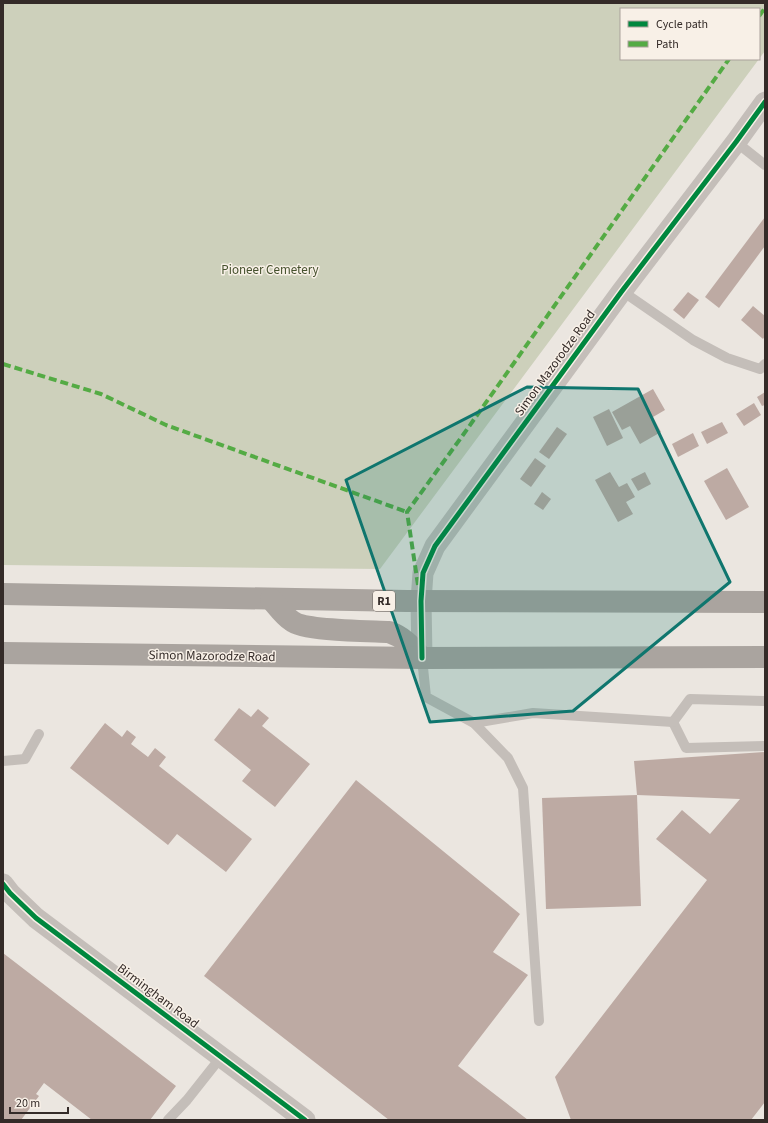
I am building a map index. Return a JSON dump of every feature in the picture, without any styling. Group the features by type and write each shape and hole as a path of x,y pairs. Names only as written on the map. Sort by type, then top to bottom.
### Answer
{"highway":[{"name":"R1","path":"3,594 421,601 765,602"},
{"path":"271,599 291,621 299,625 389,632 406,640 422,658"},
{"name":"Simon Mazorodze Road","path":"3,653 422,658 765,657"}],"street":[{"name":"Simon Mazorodze Road","path":"422,658 421,601 423,573 435,546 622,291 765,102"},
{"name":"Birmingham Road","path":"3,884 10,893 36,918 305,1120"}],"lane":[{"path":"736,142 765,165"},
{"path":"622,291 693,340 727,358 763,368"},
{"path":"422,658 426,697 474,723 508,758 523,788 539,1020"},
{"path":"673,722 690,699 765,701"},
{"path":"474,723 533,713 673,722"},
{"path":"673,722 686,748 765,746"},
{"path":"3,761 25,760 39,734"},
{"path":"168,1120 187,1100 220,1057"}],"highlighted area":[{"path":"527,387 638,389 730,582 573,711 430,722 346,480"}],"green space":[{"name":"Pioneer Cemetery","path":"3,3 765,3 765,51 760,58 760,8 620,8 620,60 758,60 380,569 3,565"}],"building":[{"path":"765,217 765,246 719,308 705,297"},
{"path":"688,292 699,300 684,319 673,310"},
{"path":"753,306 765,316 765,336 763,339 741,320"},
{"path":"653,389 665,410 653,417 661,432 640,444 630,426 622,430 612,412"},
{"path":"765,392 765,405 762,406 757,397"},
{"path":"754,403 761,415 744,426 736,414"},
{"path":"609,409 623,438 607,446 593,417"},
{"path":"722,422 728,433 707,444 701,432"},
{"path":"557,427 567,434 549,459 539,452"},
{"path":"693,433 699,446 678,457 672,444"},
{"path":"535,458 546,466 531,487 520,479"},
{"path":"727,468 749,507 726,520 704,481"},
{"path":"610,472 619,487 627,483 635,497 626,502 633,514 618,522 595,480"},
{"path":"645,472 651,484 638,491 631,479"},
{"path":"542,492 551,499 543,510 534,504"},
{"path":"239,708 251,717 258,709 269,718 262,726 310,764 275,807 242,781 251,770 214,740"},
{"path":"105,723 122,737 127,730 136,737 131,744 148,757 155,748 166,757 159,766 252,839 226,872 177,834 168,845 70,768"},
{"path":"765,752 765,1102 751,1120 571,1120 555,1077 707,880 656,839 682,810 710,834 740,799 637,795 634,761"},
{"path":"356,780 520,914 493,952 528,975 458,1066 528,1120 389,1120 204,976"},
{"path":"637,795 641,906 546,909 542,798"},
{"path":"3,953 176,1086 150,1120 92,1120 44,1083 36,1094 39,1096 21,1120 3,1120"}],"marked path":[{"path":"760,15 765,8"},
{"path":"418,585 407,512 728,60"},
{"path":"3,364 101,394 166,425 407,512"}],"cycle path":[{"path":"422,658 421,601 423,573 435,546 622,291 765,102"},
{"path":"3,884 10,893 36,918 305,1120"}]}
